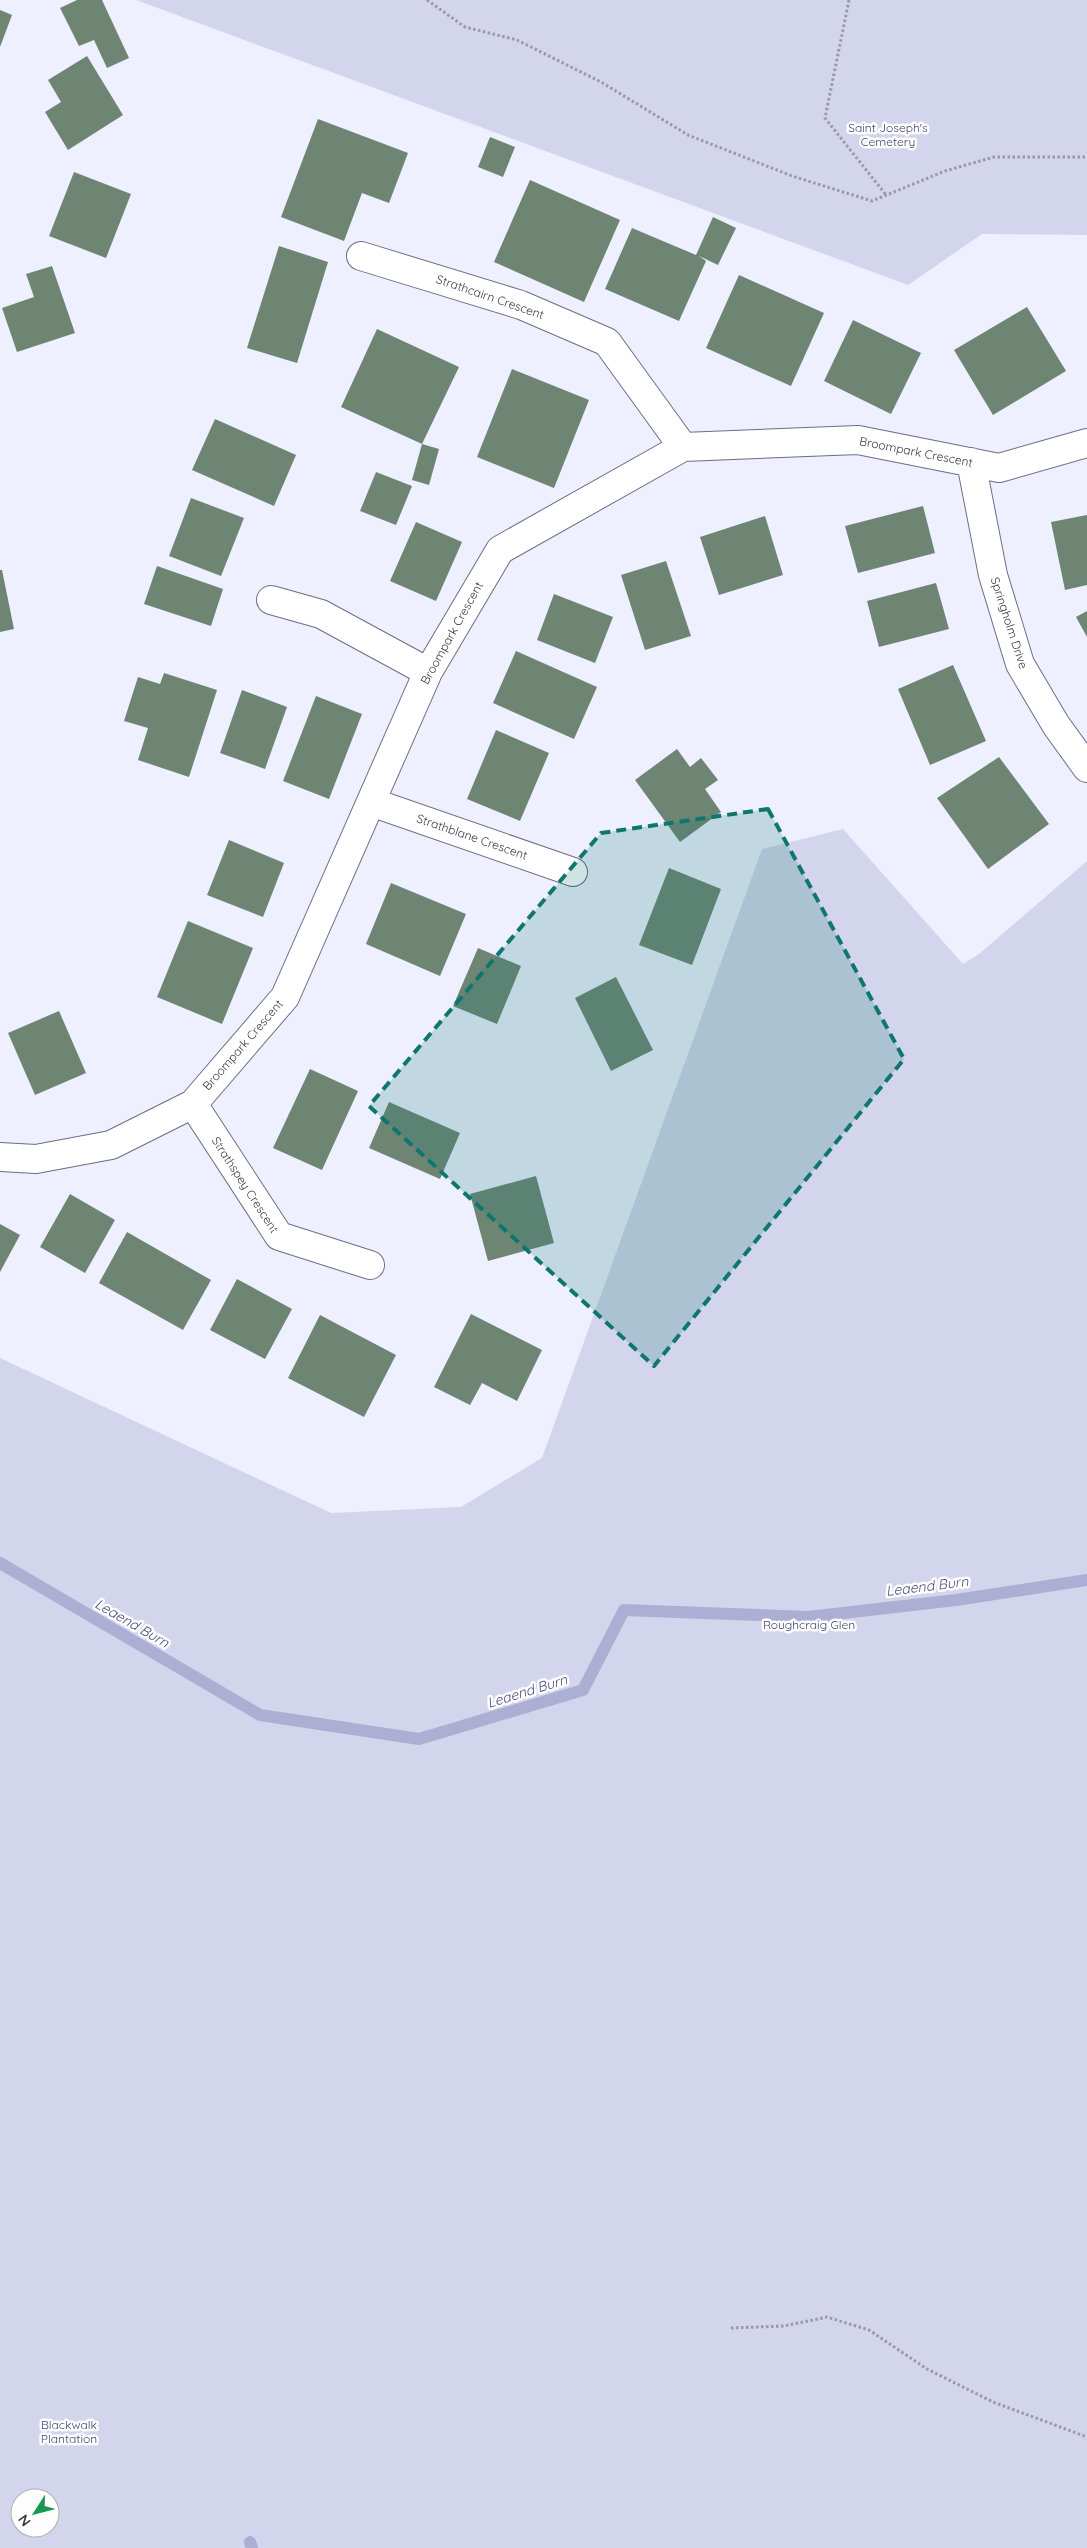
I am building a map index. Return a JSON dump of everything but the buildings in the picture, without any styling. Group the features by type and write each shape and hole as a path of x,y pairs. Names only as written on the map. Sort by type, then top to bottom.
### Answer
{"street":[{"name":"Strathcairn Crescent","path":"361,256 521,305 607,342 683,447"},
{"name":"Broompark Crescent","path":"0,1157 36,1159 111,1145 192,1104 285,997 428,672 500,550 683,447 858,440 999,468 1087,443"},
{"name":"Springholm Drive","path":"971,462 993,575 1020,664 1056,725 1087,768"},
{"path":"271,600 321,614 428,672"},
{"name":"Strathblane Crescent","path":"371,802 573,872"},
{"name":"Strathspey Crescent","path":"192,1104 279,1236 370,1265"}],"path":[{"path":"427,0 465,27 517,40 601,82 688,135 792,176 872,201 945,171 994,157 1087,157"},
{"path":"849,0 825,118 886,196"},
{"path":"731,2328 784,2326 827,2316 869,2330 927,2369 993,2402 1087,2437"}],"highlighted area":[{"path":"768,809 904,1059 654,1366 369,1106 601,833"}],"green space":[{"name":"Saint Joseph's Cemetery","path":"136,0 1087,0 1087,235 982,234 908,285"},
{"path":"843,829 963,964 979,954 1087,861 1087,2548 0,2548 0,1358 331,1513 461,1507 542,1458 762,849"}],"waterway":[{"name":"Leaend Burn","path":"0,1563 260,1715 419,1739 583,1690 624,1610 808,1617 956,1600 1087,1580"},
{"path":"250,2542 252,2548"}],"park label":[{"name":"Roughcraig Glen","path":"809,1625"},
{"name":"Blackwalk Plantation","path":"69,2432"}]}
